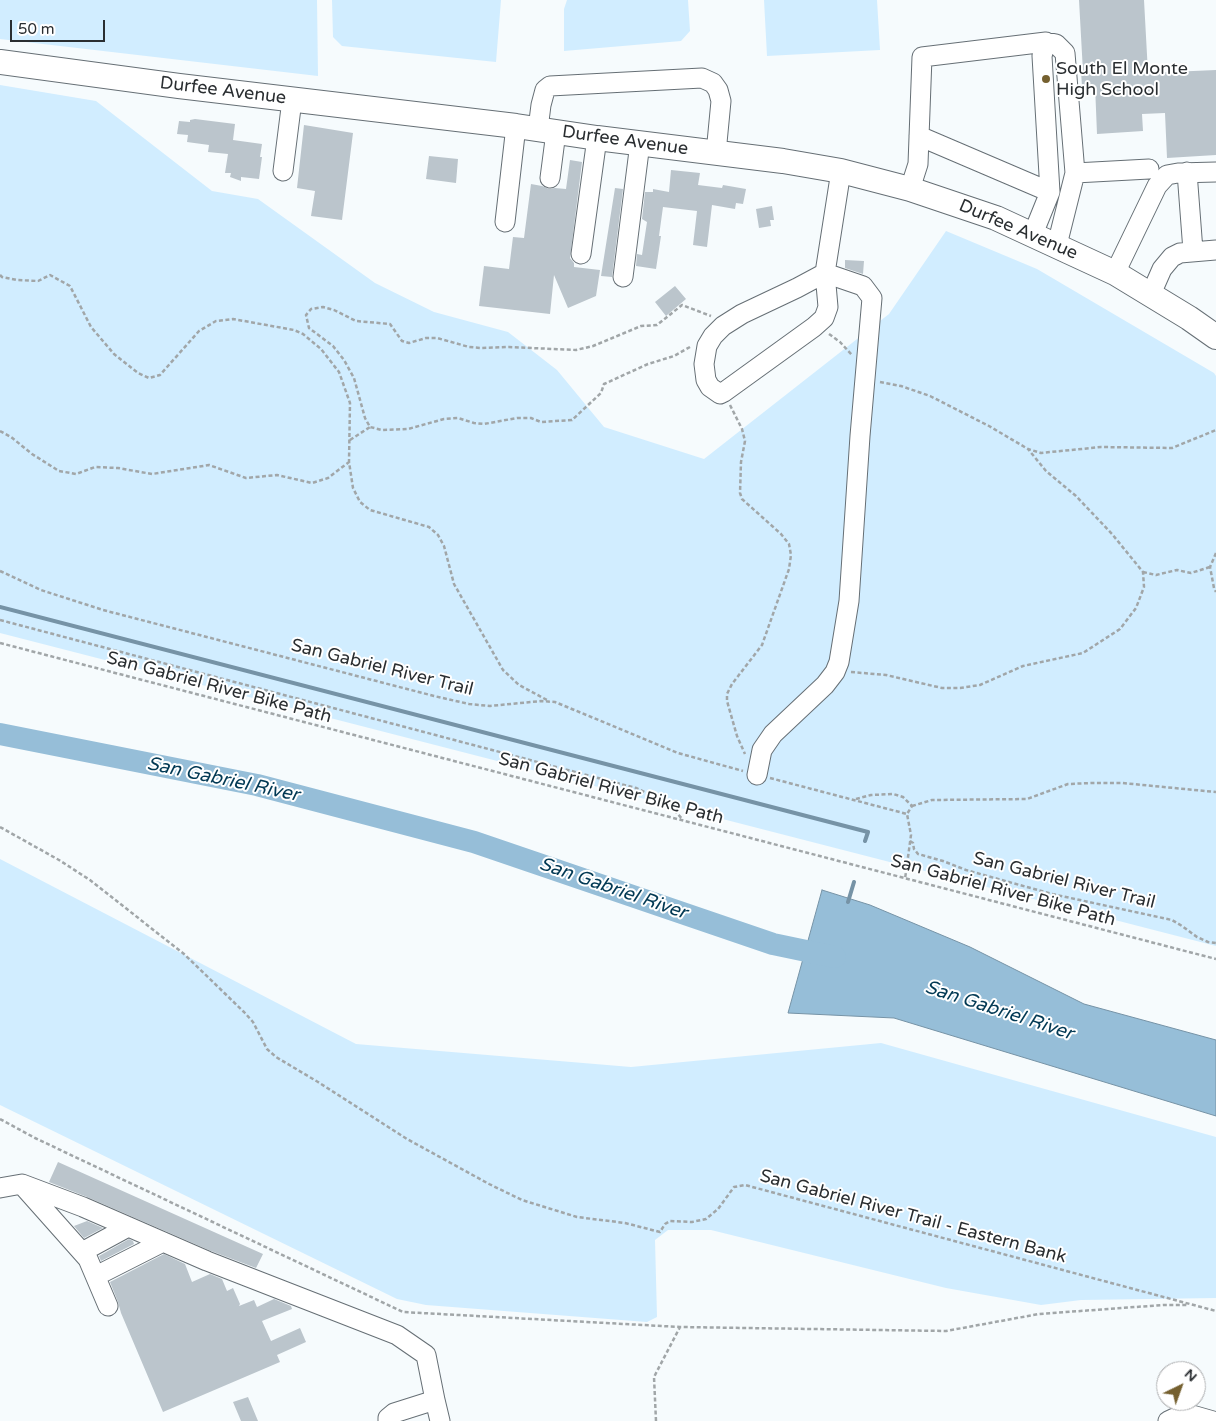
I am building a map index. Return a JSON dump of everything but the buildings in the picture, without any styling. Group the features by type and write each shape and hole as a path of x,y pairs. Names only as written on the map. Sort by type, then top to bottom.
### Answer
{"main road":[{"name":"Durfee Avenue","path":"0,62 292,100 537,129 640,144 783,161 841,171 910,189 996,218 1033,234 1115,273 1216,337"}],"street":[{"path":"1033,234 1050,192 1042,56 1046,42"},
{"path":"910,189 918,164 922,57 1046,42 1056,44 1065,53 1075,173 1057,245"},
{"path":"505,222 537,129 545,90 550,86 702,78 713,83 718,90 721,101 716,153"},
{"path":"283,171 292,100"},
{"path":"537,129 550,178"},
{"path":"919,136 1050,192"},
{"path":"581,254 596,138"},
{"path":"623,277 640,144"},
{"path":"1075,173 1149,169"},
{"path":"757,775 762,750 773,734 825,685 835,672 839,662 849,601 872,298 863,286 825,272 726,324 713,336 707,346 704,364 706,380 710,387 720,394 824,318 828,307 825,272 841,171"},
{"path":"1187,172 1193,251"},
{"path":"1115,273 1157,186 1167,175 1187,172 1216,172"},
{"path":"1150,294 1162,269 1168,261 1180,253 1216,250"},
{"path":"22,1184 88,1259 108,1306"},
{"path":"0,1188 22,1184 84,1207 207,1262 397,1335 426,1355 440,1421"},
{"path":"82,1252 128,1227"},
{"path":"96,1276 163,1242"},
{"path":"388,1421 388,1418 394,1413 435,1400"},
{"path":"1168,1421 1185,1413 1213,1421"}],"path":[{"path":"0,275 16,280 38,281 50,275 70,286 91,327 114,354 138,373 149,378 160,375 199,331 216,321 233,319 294,330 303,334 321,348 339,372 350,403 349,462 353,488 360,502 370,510 429,528 438,535 444,546 454,584 503,670 519,684 548,701"},
{"path":"696,343 674,356 648,364 604,384 601,393 572,420 541,422 531,418 516,418 484,424 458,418 444,419 408,429 382,430 370,427 365,418 354,378 344,360 333,346 309,328 306,314 311,309 323,307 334,310 356,321 390,324 402,341 409,342 426,338 437,338 469,347 481,348 509,346 576,350 593,346 641,326 657,324 682,305 726,324"},
{"path":"819,323 831,337 840,342 866,367 874,381 901,386 930,396 989,426 1028,449 1041,453 1101,448 1172,448 1216,430"},
{"path":"303,334 309,328"},
{"path":"724,392 742,428 745,441 741,462 740,493 742,498 781,534 789,544 791,554 789,569 762,645 732,684 727,694 727,701 737,736 743,751 757,775"},
{"path":"350,440 370,427"},
{"path":"0,432 11,437 32,454 60,471 76,474 95,467 118,468 152,474 209,465 246,478 276,475 312,483 328,478 349,462"},
{"path":"835,672 859,671 886,675 942,688 980,685 1023,666 1083,653 1120,629 1136,608 1144,587 1143,572 1106,527 1076,496 1046,470 1028,449"},
{"path":"1216,553 1210,567 1216,592"},
{"path":"1143,572 1156,575 1177,570 1192,573 1210,567"},
{"name":"San Gabriel River Trail","path":"0,572 41,590 103,610 434,696 490,706 548,701 572,707 645,740 704,762 907,814"},
{"path":"0,620 636,788 657,798 677,813 684,821"},
{"name":"San Gabriel River Bike Path","path":"0,644 1216,959"},
{"path":"905,879 911,827 907,814 912,806 932,800 1027,799 1068,784 1092,783 1122,783 1216,792"},
{"path":"854,799 871,795 893,794 903,797 912,806"},
{"name":"San Gabriel River Trail - Eastern Bank","path":"0,827 59,860 90,880 184,954 253,1022 268,1049 276,1057 407,1139 506,1193 561,1213 625,1223 660,1232 665,1224 670,1221 692,1222 706,1219 718,1209 734,1187 745,1186 1216,1311"},
{"name":"San Gabriel River Trail","path":"910,841 914,843 914,849 918,854 966,870 1052,894 1172,920 1197,937 1216,943"},
{"path":"0,1119 35,1138 403,1312 680,1328 946,1332 1039,1314 1190,1304"},
{"path":"656,1421 654,1377 680,1328"}],"shaded area":[{"path":"0,0 317,0 318,76 0,39"},
{"path":"332,0 501,0 496,62 342,46 333,37"},
{"path":"567,0 688,0 690,31 681,41 564,51 564,9"},
{"path":"764,0 877,0 880,50 767,56"},
{"path":"0,85 96,101 212,191 258,199 375,283 434,312 508,332 557,370 604,427 704,459 889,314 946,231 1037,269 1214,373 1216,376 1216,946 0,633"},
{"path":"0,859 356,1044 631,1067 881,1043 1216,1137 1216,1298 1081,1300 1041,1305 946,1288 711,1230 668,1230 655,1240 657,1317 647,1322 426,1305 397,1299 0,1105"}],"water":[{"path":"822,890 870,905 970,947 1084,1004 1216,1040 1216,1116 894,1018 788,1013"}],"waterway":[{"path":"0,607 868,832 865,841"},
{"name":"San Gabriel River","path":"0,734 257,785 474,842 773,944 835,957"},
{"path":"848,902 854,882"}],"place":[{"name":"South El Monte High School","path":"1046,79"}]}
